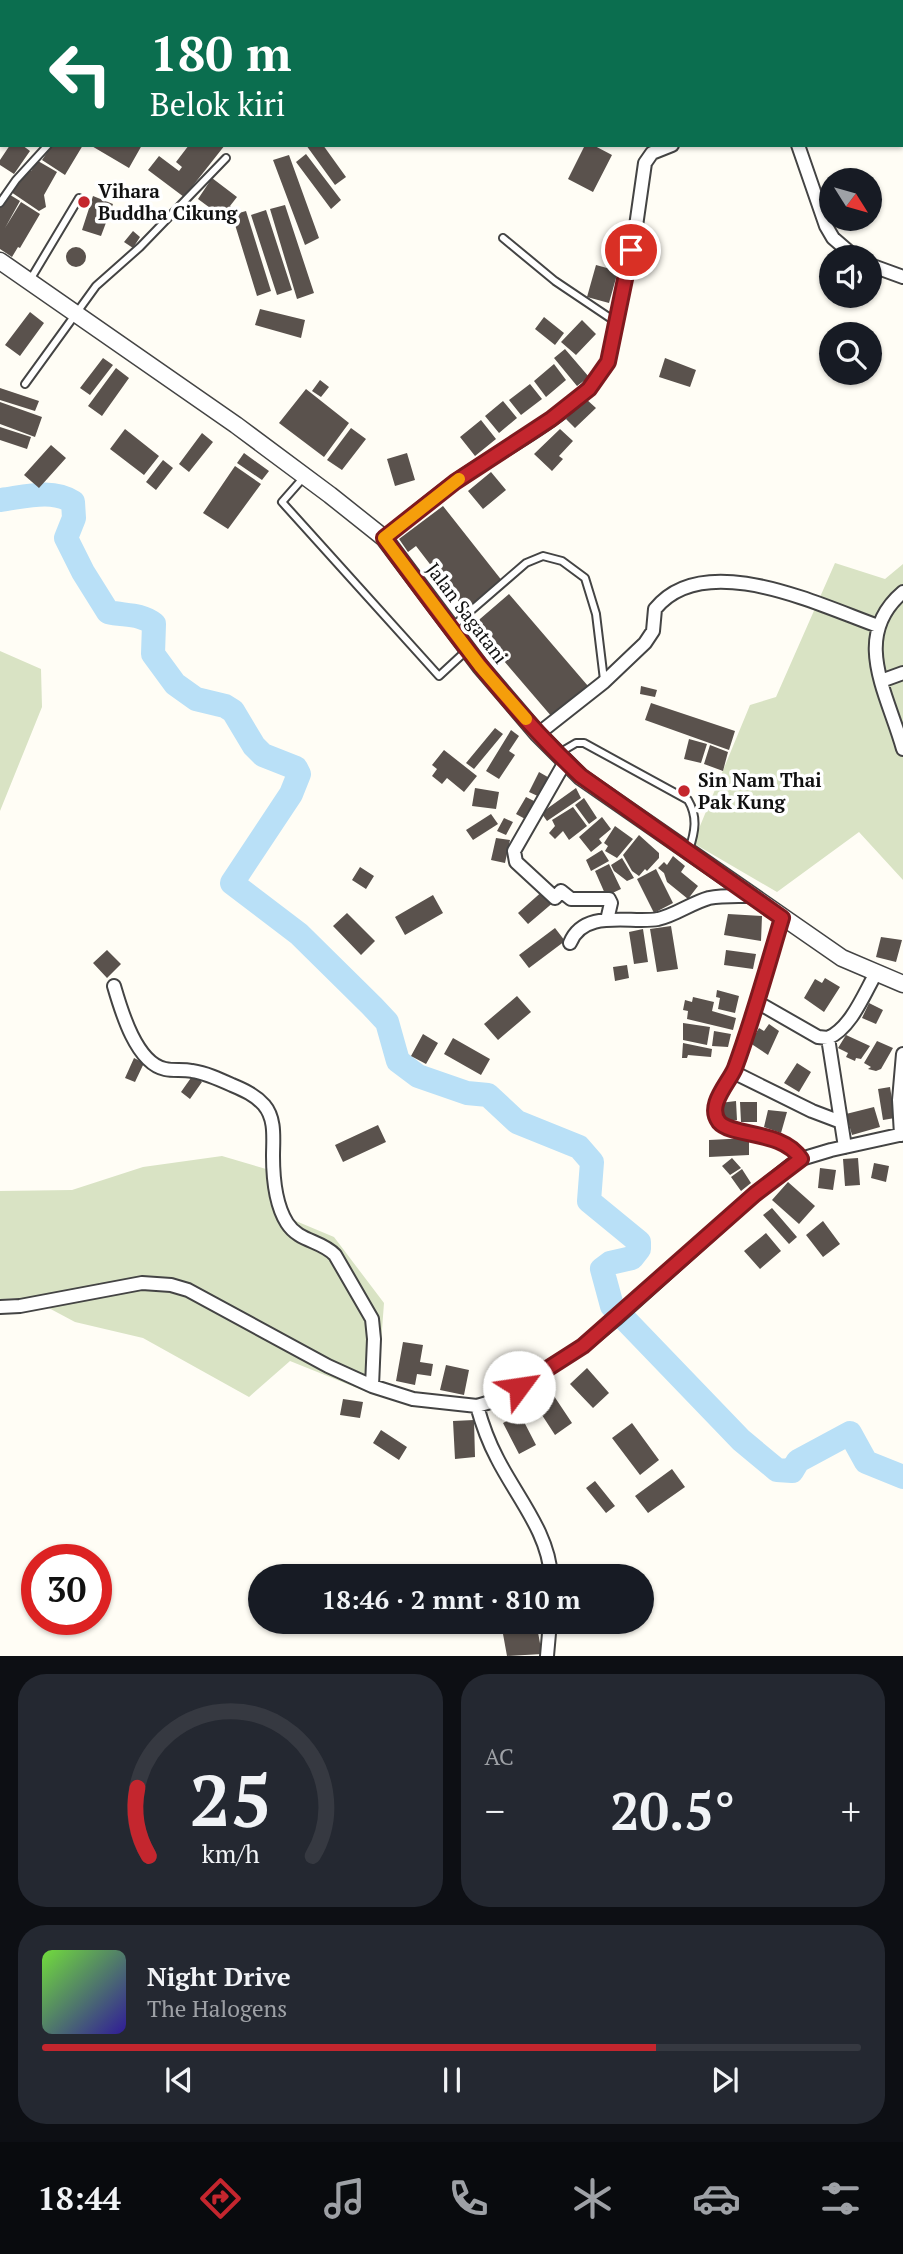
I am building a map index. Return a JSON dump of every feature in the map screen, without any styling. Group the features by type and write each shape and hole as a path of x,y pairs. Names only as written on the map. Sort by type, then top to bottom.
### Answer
{"street":[{"path":"384,538 455,482 551,419 589,389 608,362 636,226 645,163 652,153 667,147"},
{"path":"799,147 826,226 841,245"},
{"name":"Jalan Sagatani","path":"0,261 236,425 384,538 467,650 538,734 581,776 842,958 903,984"},
{"path":"882,269 903,277"},
{"path":"538,734 604,681 649,639 653,631 652,615 658,605 688,587 708,581 737,582 782,593 878,626"},
{"path":"903,592 891,603 878,626 874,644 881,681 903,749"},
{"path":"881,681 903,673"},
{"path":"562,758 513,856 516,862 555,898 561,891 570,899 609,899 611,903 607,920"},
{"path":"570,943 573,934 592,923 628,917 659,919 708,899 753,896"},
{"path":"782,918 733,1072 716,1105 720,1123 777,1141 797,1153 801,1159"},
{"path":"757,1002 818,1037 828,1038 835,1035 848,1021 876,974"},
{"path":"114,986 130,1033 145,1056 156,1065 214,1077 251,1094 267,1108 274,1136 272,1158 276,1194 283,1216 298,1235 327,1248 335,1255 372,1319 372,1385"},
{"path":"828,1038 845,1147"},
{"path":"0,1307 20,1306 61,1296 142,1283 171,1285 188,1290 328,1366 372,1385 414,1399 477,1406 497,1400 583,1346 755,1194 801,1159 902,1134 899,1100 903,1054"},
{"path":"733,1072 812,1111 841,1122"},
{"path":"477,1406 484,1431 496,1457 545,1546 548,1564"},
{"path":"547,1656 549,1634"}],"lane":[{"path":"0,203 16,180 46,147"},
{"path":"25,384 104,278 140,247 226,158"},
{"path":"29,282 79,198"},
{"path":"503,239 555,281 616,322"},
{"path":"305,476 282,502 439,676 467,650"},
{"path":"451,628 526,562 543,555 562,561 586,578 596,614 604,681"},
{"path":"562,758 576,743 584,743 688,800 695,811 696,823 688,852"}],"green space":[{"path":"835,563 885,579 903,564 903,880 859,832 777,892 693,843 750,705 776,697"},
{"path":"0,651 41,669 42,707 0,811"},
{"path":"222,1156 273,1171 291,1219 334,1237 384,1303 377,1396 290,1361 249,1397 143,1338 75,1322 30,1298 0,1299 0,1191 72,1190 143,1167"}],"building":[{"path":"9,147 25,147 30,151 14,174 0,165 0,160"},
{"path":"51,147 82,147 65,175 42,160"},
{"path":"93,147 141,147 129,168"},
{"path":"187,147 223,147 184,197 148,170 159,156 179,171 182,167 176,162"},
{"path":"307,147 324,147 346,177 335,185"},
{"path":"584,147 597,147 612,155 593,192 568,179"},
{"path":"306,154 341,200 331,209 296,162"},
{"path":"289,155 319,238 305,245 273,160"},
{"path":"38,161 57,172 44,195 46,207 39,211 11,192 25,171 31,171"},
{"path":"212,178 237,197 230,206 233,209 225,219 198,199"},
{"path":"7,193 20,201 5,228 21,202 40,214 12,257 0,249 0,206"},
{"path":"93,196 113,204 101,236 82,230"},
{"path":"285,205 314,293 297,299 270,209"},
{"path":"266,210 292,290 277,295 251,215"},
{"path":"246,211 271,291 257,296 232,215"},
{"path":"133,231 140,237 133,248 124,242"},
{"path":"76,247 83,250 86,257 83,264 76,267 69,264 66,257 69,250"},
{"path":"596,265 618,271 609,303 587,297"},
{"path":"260,309 305,320 301,338 255,325"},
{"path":"30,312 44,323 20,356 5,345"},
{"path":"544,317 564,333 555,345 535,329"},
{"path":"582,320 596,334 576,355 561,342"},
{"path":"565,349 589,377 577,386 554,358"},
{"path":"103,358 113,365 90,395 80,388"},
{"path":"665,358 696,370 690,387 659,377"},
{"path":"554,364 566,380 546,397 534,381"},
{"path":"116,368 129,378 102,416 88,406"},
{"path":"320,380 329,387 321,397 312,391"},
{"path":"530,384 542,399 521,415 509,400"},
{"path":"0,388 39,401 35,411 0,400"},
{"path":"306,389 349,423 324,457 279,423"},
{"path":"586,399 596,408 575,428 566,419"},
{"path":"503,401 517,418 499,433 485,416"},
{"path":"0,402 42,417 35,437 0,424"},
{"path":"481,420 496,439 475,456 460,437"},
{"path":"0,427 31,437 27,449 0,440"},
{"path":"351,428 366,439 342,470 327,460"},
{"path":"125,429 159,456 144,475 110,449"},
{"path":"560,429 573,441 559,456 563,459 552,471 534,454"},
{"path":"202,433 213,442 189,472 179,464"},
{"path":"51,445 66,458 39,488 24,475"},
{"path":"244,453 269,471 262,480 237,463"},
{"path":"407,453 415,480 395,486 387,459"},
{"path":"163,460 173,468 156,490 146,482"},
{"path":"235,466 261,484 228,529 203,513"},
{"path":"491,472 506,490 483,509 468,491"},
{"path":"443,506 503,582 466,611 416,546 408,552 399,539"},
{"path":"509,594 588,686 552,717 473,625"},
{"path":"641,686 657,690 655,697 640,694"},
{"path":"651,703 735,731 729,750 645,720"},
{"path":"495,728 503,734 474,769 466,763"},
{"path":"511,730 519,736 509,751 515,755 499,779 486,771"},
{"path":"689,739 707,744 701,763 684,759"},
{"path":"710,745 728,752 723,771 704,764"},
{"path":"444,750 477,776 464,792 447,778 442,784 432,776 437,769 432,765"},
{"path":"539,772 553,780 542,798 529,792"},
{"path":"475,788 499,792 496,809 472,806"},
{"path":"576,788 581,798 547,821 542,814"},
{"path":"526,797 538,803 527,820 516,814"},
{"path":"584,798 597,818 589,824 575,805"},
{"path":"573,807 587,826 569,840 563,831 555,839 549,833 555,826 552,820"},
{"path":"491,814 498,824 473,840 466,830"},
{"path":"602,817 611,829 599,839 602,843 591,852 579,837"},
{"path":"504,818 513,822 506,835 497,831"},
{"path":"615,826 633,839 617,858 605,851 608,846 604,843"},
{"path":"639,835 659,853 659,858 639,876 632,871 623,855"},
{"path":"496,838 510,840 505,863 491,860"},
{"path":"602,850 609,861 591,871 586,860"},
{"path":"673,856 685,866 681,872 698,886 688,899 667,882 664,873 658,868 664,862 667,865"},
{"path":"622,858 634,878 627,881 614,871 611,865"},
{"path":"609,864 621,889 606,896 595,871"},
{"path":"360,867 374,876 366,889 352,880"},
{"path":"656,869 673,903 654,913 637,879"},
{"path":"545,889 555,901 528,924 518,913"},
{"path":"433,895 443,913 405,935 395,917"},
{"path":"347,913 375,941 361,955 333,926"},
{"path":"728,914 762,916 761,941 724,935"},
{"path":"671,926 678,969 657,972 650,929"},
{"path":"555,928 565,941 529,968 519,955"},
{"path":"643,929 648,962 634,964 629,932"},
{"path":"881,937 902,940 896,962 876,957"},
{"path":"107,950 121,964 107,978 93,963"},
{"path":"726,950 756,954 753,969 724,965"},
{"path":"627,965 629,978 615,981 613,967"},
{"path":"825,978 840,987 824,1012 804,998 815,979 822,983"},
{"path":"717,990 739,996 735,1013 718,1009 720,998 716,997"},
{"path":"517,996 531,1012 498,1040 484,1024"},
{"path":"693,997 714,1002 712,1011 736,1018 733,1030 687,1019 688,1011 683,1010 685,1000 692,1002"},
{"path":"869,1003 883,1010 876,1024 862,1018"},
{"path":"683,1023 710,1027 707,1045 683,1040"},
{"path":"769,1024 779,1031 768,1055 750,1043 759,1028 764,1031"},
{"path":"714,1031 731,1034 728,1047 712,1046"},
{"path":"423,1034 438,1043 426,1064 411,1056"},
{"path":"846,1035 870,1046 861,1059 856,1058 855,1061 846,1057 848,1053 838,1048"},
{"path":"453,1038 490,1059 481,1075 444,1054"},
{"path":"877,1041 893,1048 881,1069 876,1071 868,1069 871,1067 864,1063"},
{"path":"683,1043 712,1049 711,1057 688,1055 687,1058 682,1058"},
{"path":"134,1058 144,1063 135,1082 125,1078"},
{"path":"797,1063 811,1072 799,1092 784,1083"},
{"path":"193,1075 202,1082 190,1099 181,1092"},
{"path":"890,1087 895,1118 883,1120 878,1089"},
{"path":"736,1101 737,1120 721,1122 720,1103"},
{"path":"740,1102 757,1102 757,1122 741,1122"},
{"path":"874,1107 880,1127 852,1135 846,1114"},
{"path":"768,1110 787,1112 781,1133 764,1127"},
{"path":"378,1125 386,1142 343,1162 335,1145"},
{"path":"749,1138 749,1155 709,1157 709,1140"},
{"path":"732,1158 741,1168 730,1175 722,1166"},
{"path":"858,1158 860,1185 845,1186 843,1159"},
{"path":"874,1163 889,1166 886,1182 871,1178"},
{"path":"820,1168 836,1170 833,1190 818,1188"},
{"path":"742,1169 751,1183 741,1191 731,1177"},
{"path":"788,1182 815,1206 799,1224 772,1200"},
{"path":"772,1208 797,1237 789,1244 763,1215"},
{"path":"823,1221 840,1244 823,1257 806,1235"},
{"path":"766,1233 781,1251 760,1269 744,1251"},
{"path":"403,1342 423,1345 420,1362 433,1364 431,1376 417,1374 415,1385 396,1381"},
{"path":"446,1365 469,1370 464,1395 440,1390"},
{"path":"587,1368 609,1393 593,1408 570,1384"},
{"path":"544,1381 572,1423 555,1435 527,1392"},
{"path":"343,1399 363,1402 360,1418 340,1415"},
{"path":"520,1414 536,1445 519,1454 503,1423"},
{"path":"474,1420 475,1457 455,1459 453,1421"},
{"path":"632,1423 659,1460 640,1475 612,1438"},
{"path":"381,1430 407,1447 399,1460 373,1443"},
{"path":"672,1469 685,1487 648,1513 635,1496"},
{"path":"595,1481 615,1506 606,1513 586,1488"},
{"path":"503,1634 538,1634 542,1654 507,1656"}],"waterway":[{"path":"0,500 47,494 73,502 74,518 66,538 108,612 138,616 154,624 153,654 175,684 196,699 225,706 233,711 254,746 263,755 296,768 299,774 291,794 232,883 299,934 387,1022 398,1061 418,1076 467,1093 488,1095 517,1122 579,1147 592,1162 589,1201 639,1242 639,1249 632,1258 610,1263 602,1269 612,1306 741,1440 777,1470 792,1471 798,1461 850,1433 866,1462 903,1477"}],"slow traffic":[{"path":"459,479 384,538 480,666 526,719"}],"place":[{"name":"Vihara Buddha Cikung","path":"84,202"},
{"name":"Sin Nam Thai Pak Kung","path":"684,791"}],"route":[{"path":"519,1387 583,1346 755,1194 801,1159 797,1153 777,1141 729,1128 720,1123 716,1113 719,1095 734,1070 782,918 581,776 558,755 480,666 384,538 455,482 551,419 589,389 608,362 631,250"}]}
